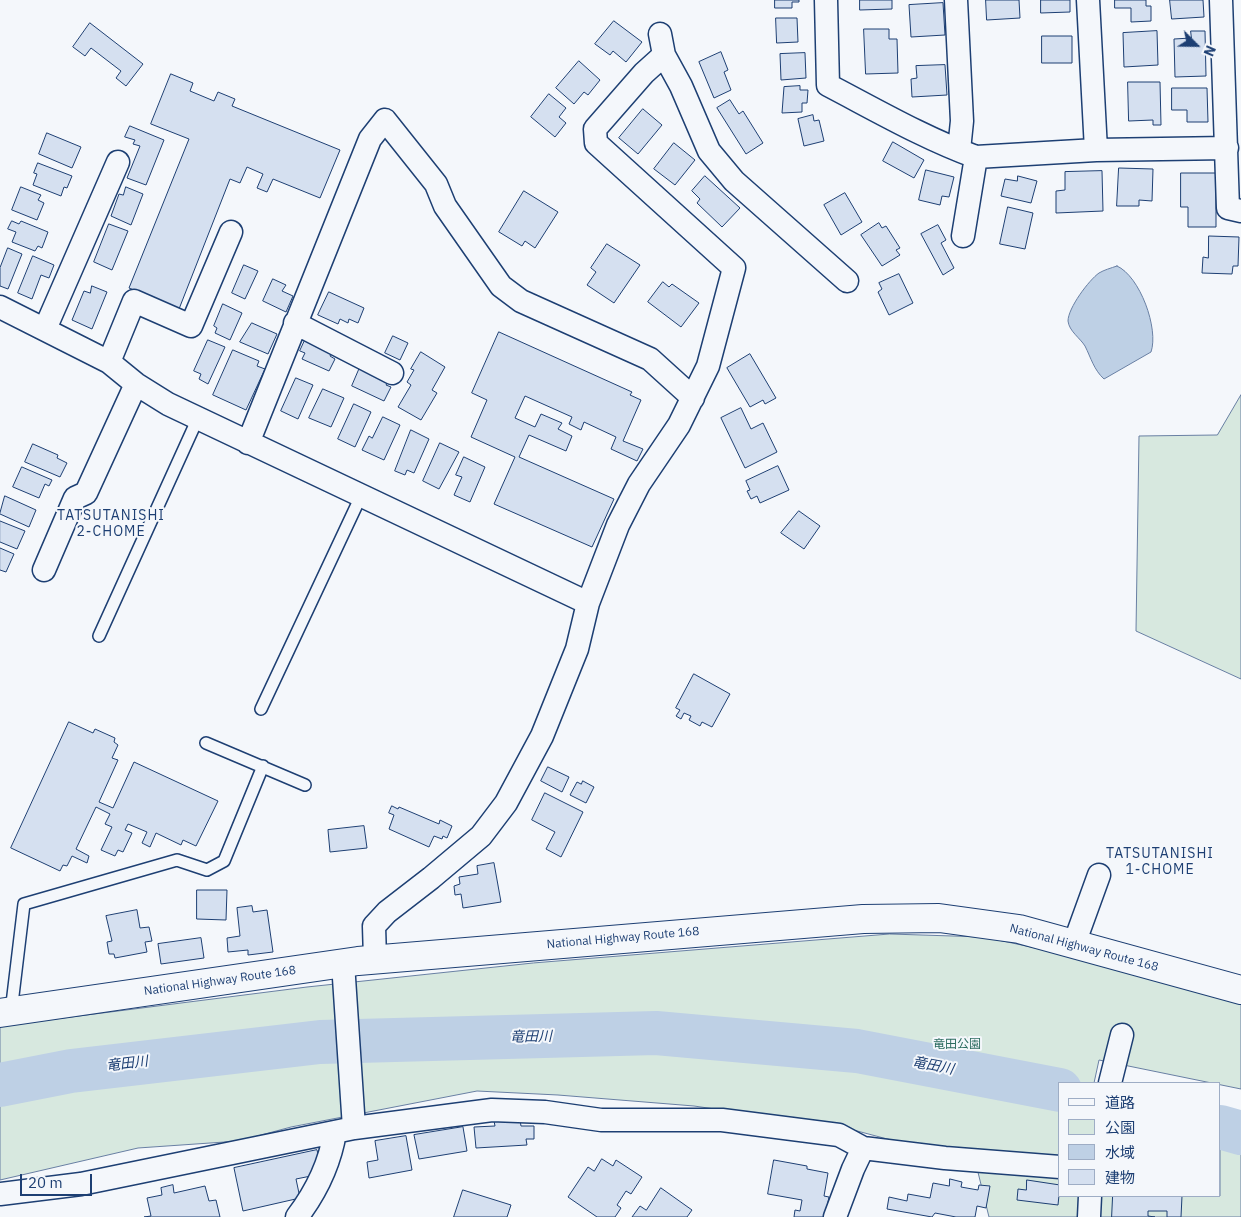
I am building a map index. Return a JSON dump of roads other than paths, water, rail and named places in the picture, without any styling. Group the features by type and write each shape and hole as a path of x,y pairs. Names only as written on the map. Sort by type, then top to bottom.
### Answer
{"highway":[{"name":"National Highway Route 168","path":"6,1012 343,969 375,959 863,919 939,918 1019,929 1241,990"}],"street":[{"path":"826,0 828,85 931,140 967,154 1227,148"},
{"path":"956,0 962,121 967,154 963,236"},
{"path":"1088,0 1096,150"},
{"path":"1222,0 1228,208 1241,211"},
{"path":"375,959 374,926 387,912 480,836 506,803 542,736 577,649 588,603 622,517 639,484 675,432 708,366 734,268 596,144 595,129 644,73 662,45 709,151 734,180 847,281"},
{"path":"248,443 370,139 385,120 436,184 445,206 501,286 521,301 650,359 692,398"},
{"path":"45,329 118,162"},
{"path":"109,362 134,300 191,326 230,232"},
{"path":"0,307 109,362 136,384 168,404 588,603"},
{"path":"295,322 392,373"},
{"path":"44,570 76,498 86,493 136,384"},
{"path":"1074,944 1098,875"},
{"path":"297,1217 309,1201 345,1130 353,1091 343,969"},
{"path":"1110,1082 1122,1035"},
{"path":"0,1194 81,1184 345,1130 492,1110 536,1112 601,1120 722,1120 839,1136 863,1148 945,1158 1058,1168"},
{"path":"835,1217 852,1169 863,1148"},
{"path":"1089,1217 1090,1197"}],"lane":[{"path":"99,636 198,418"},
{"path":"261,709 361,496"},
{"path":"206,742 305,786"},
{"path":"6,1012 24,904 177,860 207,870 224,861 263,766"}],"water":[{"path":"1117,266 1133,280 1146,304 1150,317 1153,342 1151,352 1104,379 1095,368 1085,346 1070,328 1068,321 1071,309 1090,282 1099,273"}],"waterway":[{"name":"竜田川","path":"0,1085 71,1071 320,1042 656,1033 857,1051 1058,1090"},
{"name":"竜田川","path":"1221,1127 1241,1133"}],"district":[{"name":"TATSUTANISHI 2-CHOME","path":"111,524"},
{"name":"TATSUTANISHI 1-CHOME","path":"1160,862"}],"park label":[{"name":"竜田公園","path":"957,1045"}]}
